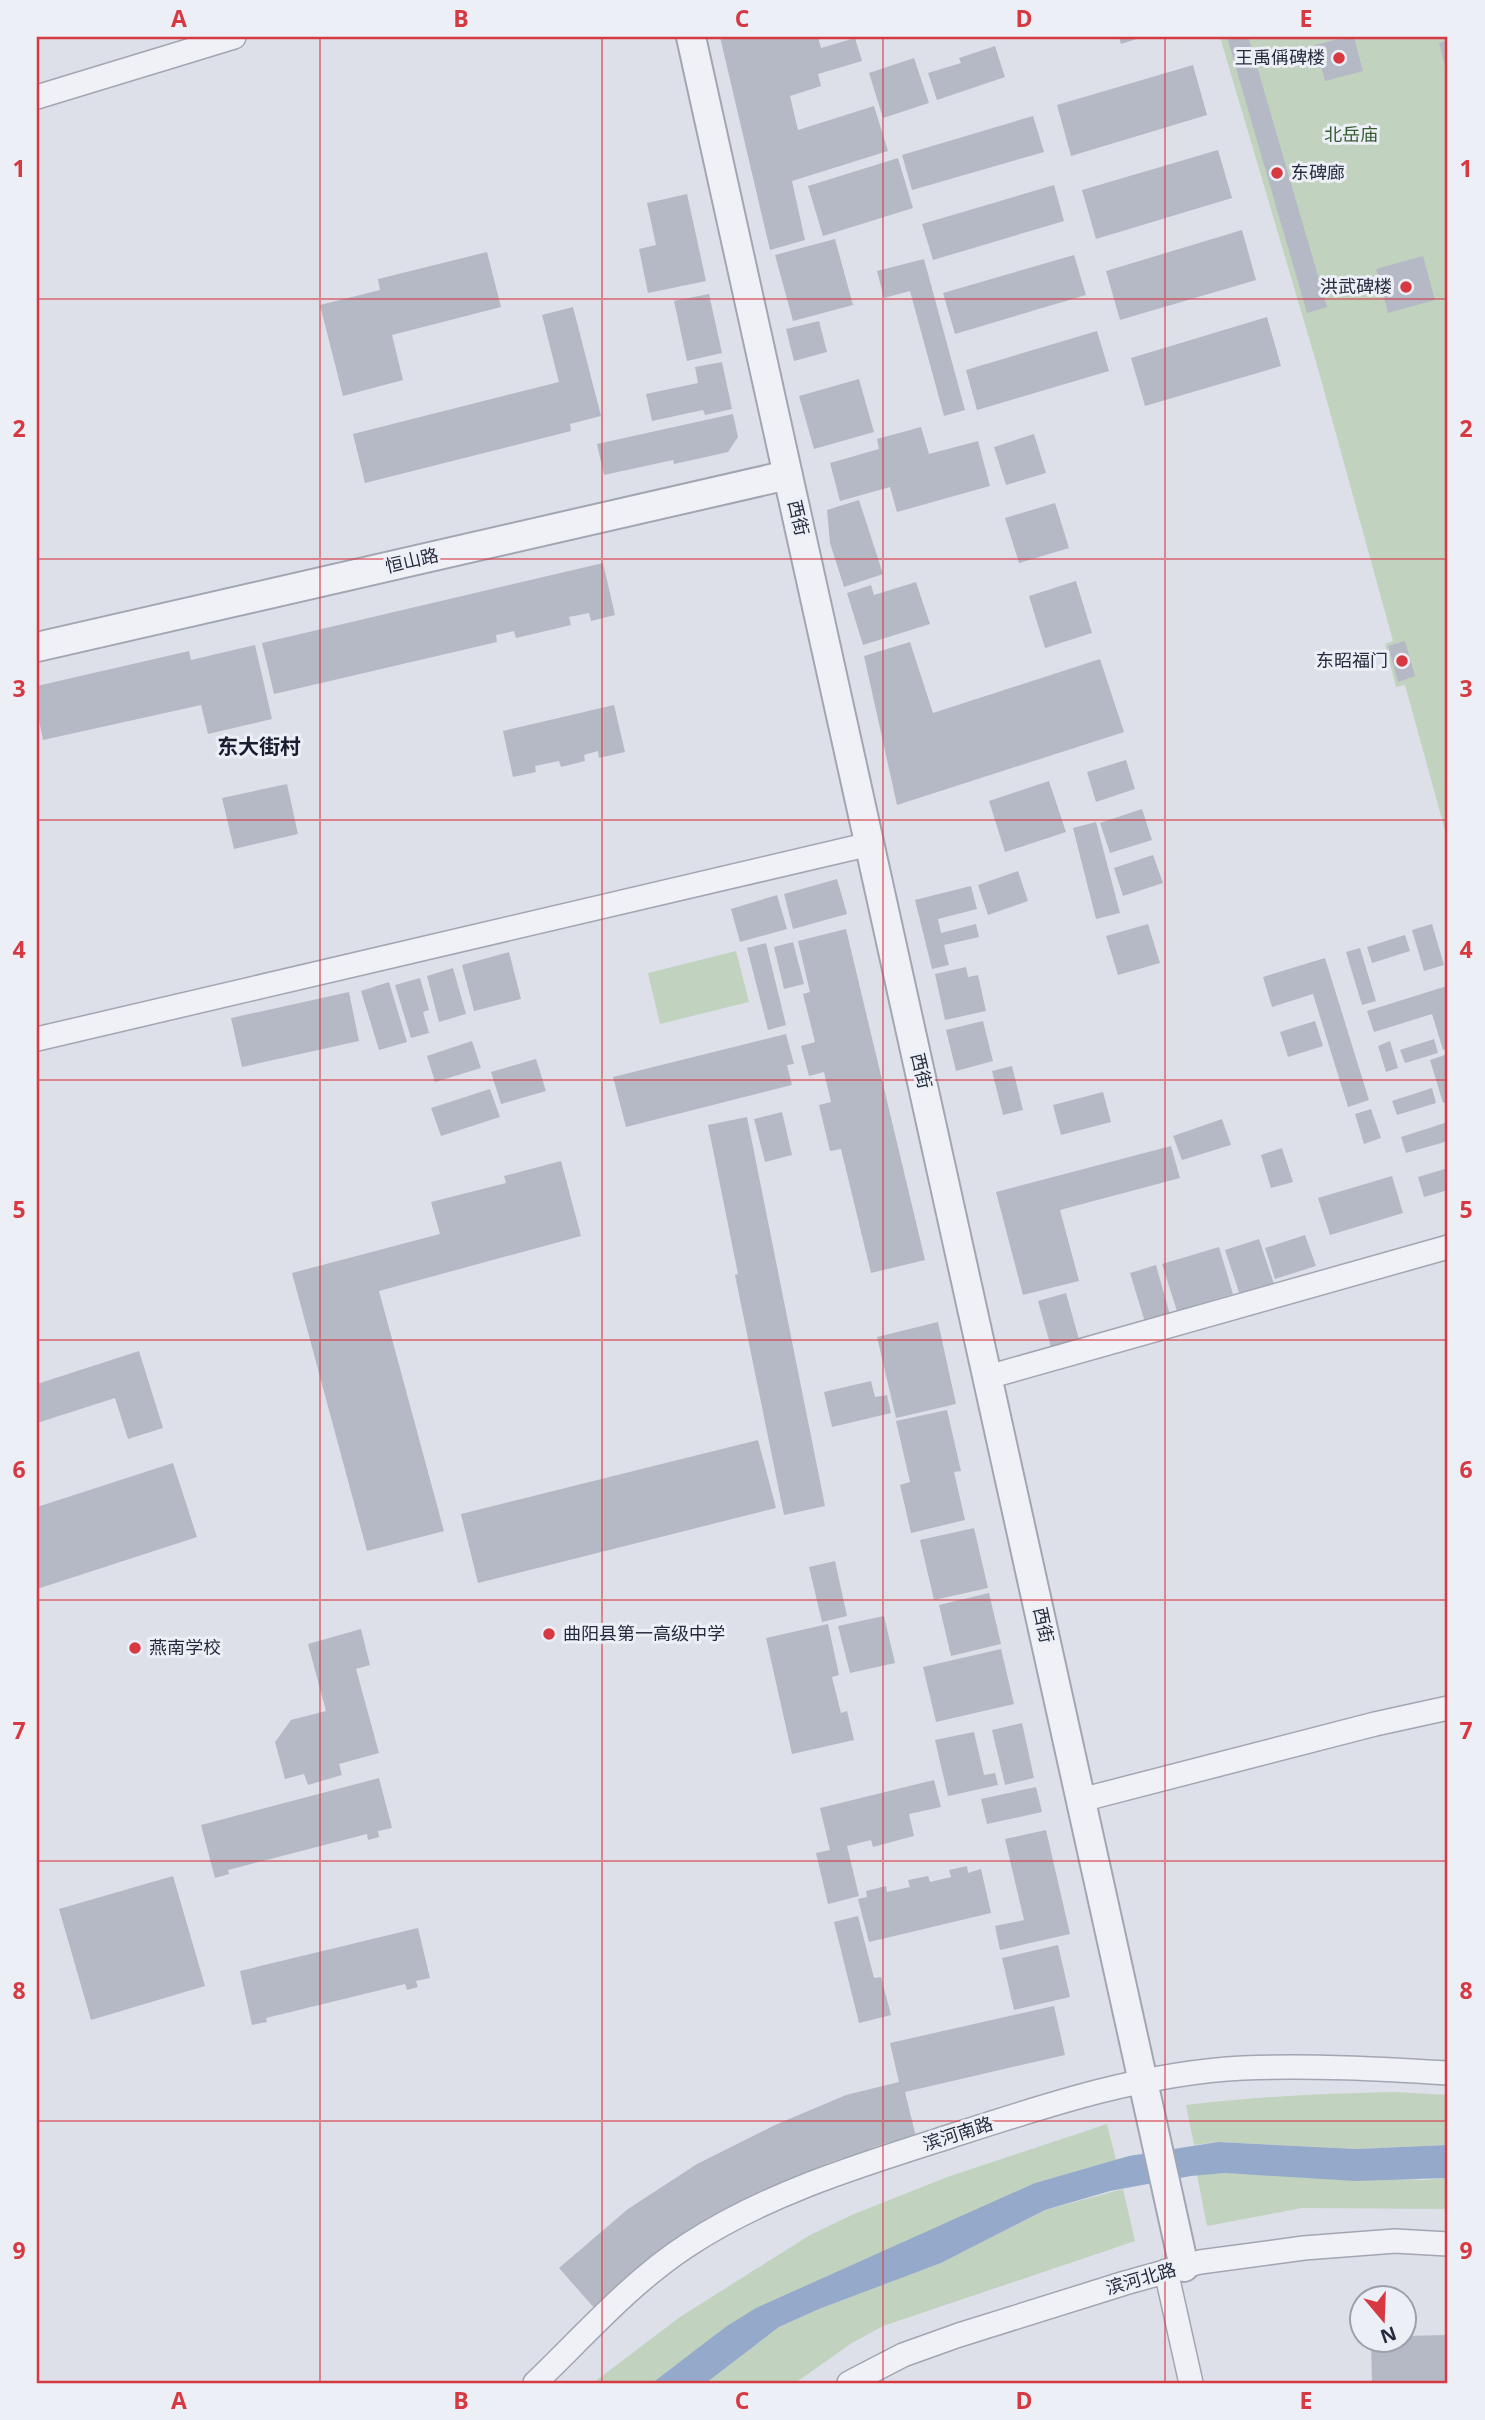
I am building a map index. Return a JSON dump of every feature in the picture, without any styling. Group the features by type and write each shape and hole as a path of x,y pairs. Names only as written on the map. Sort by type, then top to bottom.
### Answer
{"street":[{"path":"37,97 234,37"},
{"name":"西街","path":"691,37 1146,2094 1176,2260"},
{"name":"恒山路","path":"37,647 788,475"},
{"path":"37,1039 870,844"},
{"path":"988,1377 1448,1247"},
{"path":"1081,1800 1448,1708"},
{"name":"滨河南路","path":"536,2383 647,2275 688,2245 745,2213 811,2183 891,2155 1097,2092 1146,2094 1187,2074 1241,2068 1333,2067 1448,2073"},
{"name":"滨河北路","path":"849,2383 887,2373 959,2335 1176,2260 1200,2262 1304,2248 1395,2241 1448,2244"},
{"path":"1176,2260 1191,2383"}],"green space":[{"name":"北岳庙","path":"1220,37 1448,37 1448,841 1405,685 1396,687 1385,644 1393,641 1317,365"},
{"path":"736,951 749,1002 660,1024 648,973"},
{"path":"1396,2092 1448,2095 1448,2145 1356,2149 1218,2142 1194,2145 1186,2105 1291,2096"},
{"path":"1107,2124 1116,2160 1035,2183 943,2226 674,2366 652,2383 593,2383 680,2317 810,2235 854,2214 950,2176"},
{"path":"1225,2173 1423,2180 1448,2178 1448,2209 1302,2208 1207,2226 1197,2175"},
{"path":"1123,2189 1135,2241 883,2326 852,2343 795,2383 706,2383 779,2327 941,2263 1045,2210"}],"water":[{"path":"1218,2142 1356,2149 1448,2145 1448,2178 1355,2181 1225,2173 1191,2176 1110,2191 1045,2210 941,2263 779,2327 706,2383 652,2383 727,2326 756,2308 1035,2183 1129,2156"}],"building":[{"path":"720,37 818,37 821,48 855,38 862,61 818,74 821,86 790,96 798,130 874,106 888,151 792,181 805,240 770,250"},
{"path":"1119,37 1143,37 1121,44"},
{"name":"东碑廊","path":"1227,37 1254,37 1249,39 1327,307 1307,313"},
{"name":"王禹偁碑楼","path":"1354,37 1363,71 1325,81 1315,45"},
{"path":"1448,40 1448,74 1447,74 1439,43"},
{"path":"995,46 1005,77 937,100 928,73 961,63 959,58"},
{"path":"914,58 929,103 883,118 869,73"},
{"path":"1193,65 1207,115 1071,156 1057,105"},
{"path":"1033,116 1044,152 912,190 902,155"},
{"path":"1218,150 1232,198 1096,239 1082,190"},
{"path":"898,158 913,208 823,236 808,186"},
{"path":"1054,185 1064,221 933,260 922,224"},
{"path":"687,194 706,281 648,293 639,249 656,245 647,203"},
{"path":"1242,230 1256,280 1120,320 1106,271"},
{"path":"835,239 853,305 793,321 775,255"},
{"path":"487,252 501,307 392,335 403,380 343,396 320,305 380,290 378,279"},
{"path":"1074,255 1086,295 955,334 943,293"},
{"name":"洪武碑楼","path":"1423,256 1435,300 1388,313 1376,269"},
{"path":"924,259 965,410 944,416 910,291 884,298 877,271"},
{"path":"709,294 722,353 687,361 674,301"},
{"path":"573,307 601,416 570,424 571,431 365,483 353,434 559,382 542,315"},
{"path":"1267,317 1281,366 1145,406 1131,358"},
{"path":"819,321 827,352 794,361 786,329"},
{"path":"1097,331 1109,371 977,410 966,370"},
{"path":"722,362 732,409 705,415 703,410 652,421 646,394 698,383 695,367"},
{"path":"859,379 874,432 814,449 799,396"},
{"path":"733,414 738,437 728,452 674,464 673,460 604,475 597,444"},
{"path":"921,427 929,454 978,441 990,486 897,512 890,487 840,501 830,463 879,449 877,439"},
{"path":"1034,434 1046,473 1006,485 994,447"},
{"path":"859,500 883,574 844,587 830,543 827,510"},
{"path":"1055,503 1069,548 1019,563 1005,518"},
{"path":"603,563 615,615 591,621 589,613 569,617 571,625 516,638 514,631 496,635 497,642 274,694 262,643"},
{"path":"1076,581 1092,633 1045,648 1029,596"},
{"path":"916,582 930,624 863,645 847,593 871,585 874,595"},
{"name":"东昭福门","path":"1405,641 1415,676 1398,682 1388,646"},
{"path":"910,642 933,713 1100,659 1124,732 897,805 864,656"},
{"path":"255,645 272,719 208,734 201,705 43,740 37,711 37,686 189,651 191,660"},
{"path":"614,705 625,752 599,758 598,751 584,755 585,761 561,767 559,761 535,766 536,772 513,777 503,731"},
{"path":"1126,760 1135,789 1096,802 1087,772"},
{"path":"1049,781 1066,832 1005,852 989,801"},
{"path":"287,784 298,834 234,849 222,798"},
{"path":"1142,809 1152,840 1110,853 1100,823"},
{"path":"1096,822 1120,913 1096,919 1073,828"},
{"path":"1153,855 1163,883 1123,896 1114,868"},
{"path":"1018,871 1028,901 988,915 978,885"},
{"path":"837,879 847,914 793,929 784,894"},
{"path":"971,886 977,909 938,919 941,933 976,924 979,937 944,945 949,965 932,969 915,900"},
{"path":"777,895 787,929 740,942 731,909"},
{"path":"1148,924 1160,963 1118,975 1106,936"},
{"path":"1432,924 1444,965 1424,971 1412,930"},
{"path":"846,929 925,1260 871,1273 841,1149 830,1151 819,1105 831,1102 824,1072 809,1076 801,1046 815,1042 803,994 810,992 798,941"},
{"path":"1405,935 1410,951 1372,963 1367,947"},
{"path":"793,942 804,984 784,989 774,947"},
{"path":"766,943 786,1025 768,1030 747,948"},
{"path":"1360,948 1376,1001 1362,1005 1346,952"},
{"path":"509,952 521,999 474,1011 462,965"},
{"path":"1325,958 1369,1100 1348,1107 1313,994 1272,1007 1263,977"},
{"path":"966,967 968,977 978,975 986,1011 945,1020 935,974"},
{"path":"453,968 466,1014 439,1022 427,976"},
{"path":"420,978 429,1010 423,1012 429,1033 411,1038 395,985"},
{"path":"389,982 407,1042 379,1050 361,991"},
{"path":"1447,986 1448,1048 1443,1050 1432,1014 1374,1032 1367,1011"},
{"path":"349,992 359,1041 242,1067 231,1018"},
{"path":"983,1021 993,1061 956,1071 946,1030"},
{"path":"1315,1021 1323,1046 1288,1057 1280,1032"},
{"path":"786,1034 794,1064 787,1065 792,1085 626,1127 613,1077"},
{"path":"1434,1039 1438,1053 1405,1063 1400,1050"},
{"path":"472,1041 481,1068 435,1082 427,1056"},
{"path":"1390,1041 1398,1068 1386,1072 1378,1046"},
{"path":"1448,1054 1448,1101 1443,1103 1430,1060"},
{"path":"536,1059 546,1091 501,1104 491,1072"},
{"path":"1012,1066 1023,1110 1003,1115 992,1071"},
{"path":"1432,1088 1436,1103 1397,1115 1392,1101"},
{"path":"490,1089 500,1117 441,1136 431,1108"},
{"path":"1103,1092 1111,1122 1061,1135 1053,1105"},
{"path":"1371,1109 1381,1138 1364,1144 1355,1114"},
{"path":"782,1112 792,1155 765,1162 754,1119"},
{"path":"747,1117 825,1506 784,1515 735,1275 738,1274 708,1125"},
{"path":"1222,1119 1231,1145 1182,1160 1173,1136"},
{"path":"1448,1122 1448,1141 1406,1153 1401,1137"},
{"path":"1171,1146 1180,1178 1060,1210 1079,1281 1023,1295 996,1192"},
{"path":"1282,1148 1293,1182 1271,1188 1261,1155"},
{"path":"561,1161 581,1236 379,1291 444,1531 367,1551 292,1273 440,1234 431,1202 506,1183 504,1176"},
{"path":"1448,1168 1448,1190 1424,1197 1418,1177"},
{"path":"1392,1176 1403,1213 1330,1235 1318,1198"},
{"path":"1305,1235 1316,1266 1275,1279 1265,1248"},
{"path":"1259,1239 1274,1284 1240,1295 1225,1250"},
{"path":"1219,1247 1233,1294 1177,1311 1162,1264"},
{"path":"1156,1265 1170,1315 1145,1322 1130,1273"},
{"path":"1066,1293 1080,1343 1052,1351 1038,1301"},
{"path":"938,1322 956,1404 896,1418 877,1337"},
{"path":"139,1351 163,1428 128,1439 115,1398 37,1423 37,1384"},
{"path":"871,1381 875,1397 887,1395 891,1413 832,1427 824,1392"},
{"path":"947,1410 961,1471 954,1472 965,1520 911,1533 900,1485 910,1482 896,1421"},
{"path":"758,1440 776,1508 478,1583 461,1514"},
{"path":"173,1463 197,1537 37,1589 37,1507"},
{"path":"974,1528 988,1588 934,1600 920,1540"},
{"path":"835,1561 847,1616 822,1622 809,1567"},
{"path":"989,1593 1001,1644 951,1656 939,1605"},
{"path":"884,1616 895,1663 850,1673 838,1626"},
{"path":"828,1624 839,1675 832,1677 841,1713 847,1711 854,1740 792,1754 766,1638"},
{"path":"361,1629 370,1665 356,1669 379,1753 339,1764 342,1775 308,1785 304,1774 285,1779 275,1742 291,1720 326,1711 308,1644"},
{"path":"1001,1649 1014,1704 936,1722 923,1667"},
{"path":"1022,1723 1034,1778 1005,1785 992,1730"},
{"path":"974,1732 984,1775 995,1773 998,1785 948,1796 935,1740"},
{"path":"379,1778 392,1828 378,1831 379,1837 368,1840 367,1834 228,1870 229,1874 215,1878 201,1825"},
{"path":"934,1780 941,1807 909,1814 914,1836 873,1847 871,1840 847,1846 859,1896 828,1904 816,1853 830,1850 820,1808"},
{"path":"1036,1787 1042,1812 987,1824 981,1799"},
{"path":"1046,1830 1070,1934 1000,1950 995,1926 1024,1920 1005,1839"},
{"path":"967,1866 968,1873 981,1869 991,1913 869,1942 858,1899 867,1897 866,1891 886,1886 887,1892 910,1887 908,1880 928,1876 930,1882 951,1877 949,1870"},
{"path":"173,1876 205,1986 91,2020 59,1909"},
{"path":"858,1916 874,1978 881,1977 891,2015 859,2023 834,1922"},
{"path":"418,1928 430,1978 416,1981 418,1987 407,1990 405,1984 266,2018 267,2022 252,2025 240,1971"},
{"path":"1058,1945 1070,1997 1014,2010 1002,1958"},
{"path":"1054,2006 1065,2055 905,2092 916,2137 893,2146 890,2142 871,2148 871,2151 846,2162 842,2158 826,2164 827,2170 802,2181 795,2178 596,2310 559,2268 628,2209 697,2164 775,2125 846,2095 899,2082 890,2043"},
{"path":"1448,2335 1448,2383 1372,2383 1371,2354 1418,2354 1418,2336"}],"place":[{"name":"王禹偁碑楼","path":"1339,58"},
{"name":"东碑廊","path":"1277,173"},
{"name":"洪武碑楼","path":"1406,287"},
{"name":"东昭福门","path":"1402,661"},
{"name":"曲阳县第一高级中学","path":"549,1634"},
{"name":"燕南学校","path":"135,1648"}],"district":[{"name":"东大街村","path":"259,747"}]}
